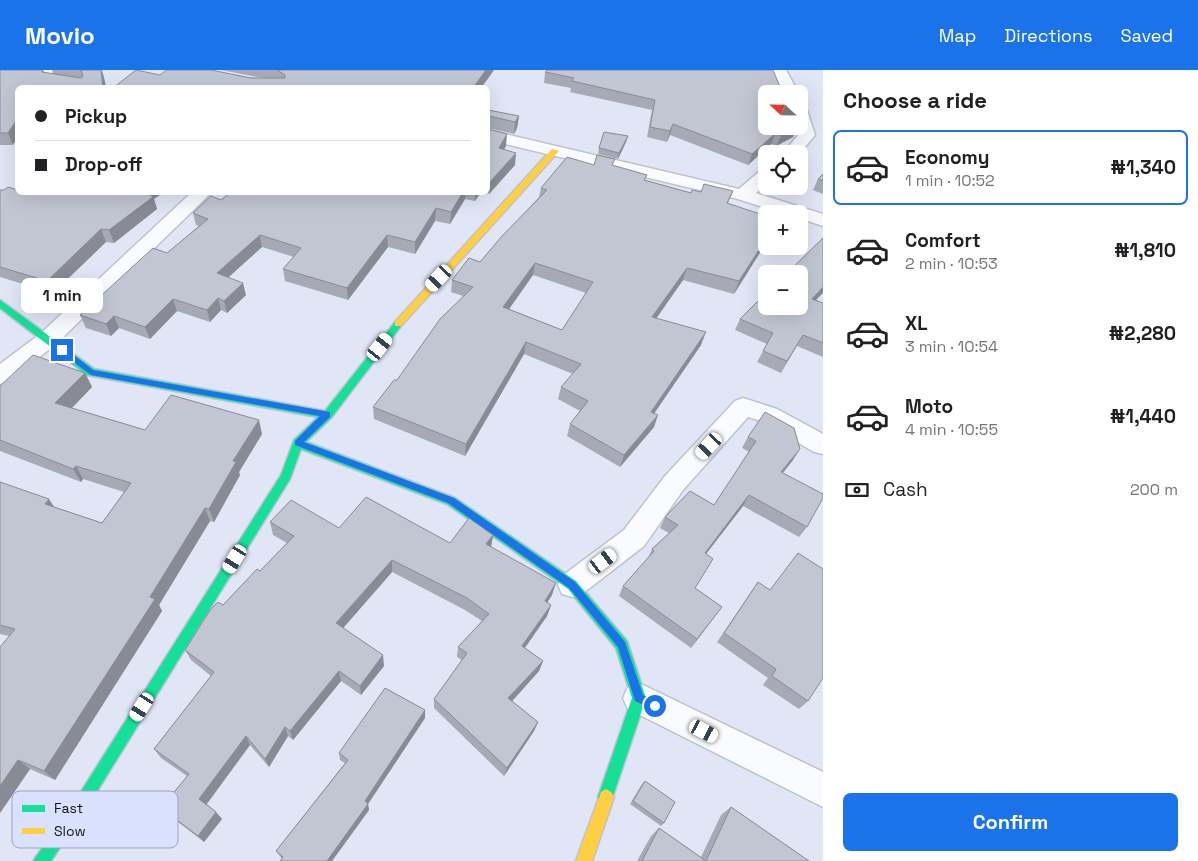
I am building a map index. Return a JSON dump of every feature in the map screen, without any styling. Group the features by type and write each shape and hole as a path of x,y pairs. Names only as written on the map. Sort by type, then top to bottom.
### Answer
{"street":[{"path":"779,70 786,85"},
{"path":"798,145 806,135"},
{"path":"490,136 743,195 823,220"},
{"path":"89,791 286,476 298,443 327,414 401,320 555,151"},
{"path":"743,195 758,181"},
{"path":"0,376 48,339 200,195"},
{"path":"0,303 91,372 327,414"},
{"path":"572,585 634,538 674,483 743,407 769,415 823,445"},
{"path":"298,443 451,500 572,585 622,645 639,698 584,861"},
{"path":"639,698 823,790"},
{"path":"41,861 50,848"}],"lane":[{"path":"48,70 50,80 80,85"}],"building":[{"path":"0,70 42,70 42,72 81,78 83,76 81,70 101,70 103,85 15,85 15,122 8,133 0,133"},
{"path":"136,70 160,75 166,70 211,70 251,78 285,78 285,75 277,70 486,70 475,85 117,85"},
{"path":"547,70 773,70 779,85 758,85 758,135 774,135 762,145 758,145 758,149 752,154 673,124 670,131 650,127 655,100 572,81 574,78 545,72"},
{"path":"490,110 519,116 515,122 490,116"},
{"path":"490,130 507,134 499,148 516,153 490,182"},
{"path":"604,132 628,136 619,153 599,148"},
{"path":"597,155 615,159 612,165 647,175 644,180 691,193 692,190 701,192 704,184 733,191 727,203 758,213 758,251 739,281 687,268 652,317 706,332 651,412 658,415 624,455 570,424 588,401 561,387 581,364 526,342 466,444 373,407 394,380 397,380 440,319 473,287 452,280 469,258 480,262 502,236 547,190 541,188 567,157 594,165","holes":["535,263 593,282 562,330 503,307"]},
{"path":"823,174 823,181 818,179"},
{"path":"8,187 15,189 15,195 150,195 153,197 109,230 101,229 47,281 0,267 0,190"},
{"path":"227,195 461,195 451,212 436,208 415,242 387,235 347,288 283,269 301,248 260,235 217,273 243,283 224,301 218,298 207,310 173,299 145,327 114,316 106,324 80,315 153,248 167,253 208,219 193,213 211,196 221,200"},
{"path":"823,238 823,287 812,299 823,303 823,343 803,335 787,361 763,351 773,333 740,319 758,301 758,315 808,315 808,265 795,265 806,255 808,255 808,253"},
{"path":"33,355 85,373 55,403 145,430 171,395 259,420 233,461 236,462 209,509 205,508 150,597 155,599 44,771 18,760 0,786 0,647 15,629 0,625 0,482 49,499 45,504 102,523 131,483 76,466 73,469 0,440 0,386"},
{"path":"765,412 794,428 800,449 781,472 823,494 823,498 807,527 749,495 705,553 713,559 695,588 722,607 697,639 623,586 654,551 652,549 678,525 665,517 690,491 714,505 756,441 748,437"},
{"path":"366,497 450,543 469,518 493,535 486,544 556,583 545,601 551,605 522,646 543,661 508,698 538,722 507,768 434,699 467,653 458,647 489,614 467,598 392,560 336,623 383,655 360,686 339,671 290,731 285,727 265,759 246,736 199,799 216,812 198,836 178,821 178,791 175,791 189,774 154,749 214,672 185,650 210,610 218,602 223,605 257,569 260,571 294,536 270,522 291,500 339,528"},
{"path":"798,553 823,569 823,678 808,701 772,676 776,669 724,633 758,582 770,590"},
{"path":"385,688 425,710 365,801 368,804 327,861 280,861 283,857 276,851 348,760 339,753"},
{"path":"645,781 675,802 664,823 633,801"},
{"path":"731,807 809,861 706,861"},
{"path":"659,828 706,861 642,861"}],"traffic: fast":[{"path":"0,303 91,372 327,415"},
{"path":"89,791 286,476 298,443 327,415 398,324"},
{"path":"298,443 451,501 572,585 622,645 639,698 606,797"},
{"path":"41,861 50,848"}],"traffic: slow":[{"path":"398,324 555,151"},
{"path":"584,861 606,797"}],"route":[{"path":"62,350 91,372 327,414 298,443 451,500 572,585 622,645 639,698 655,706"}]}
